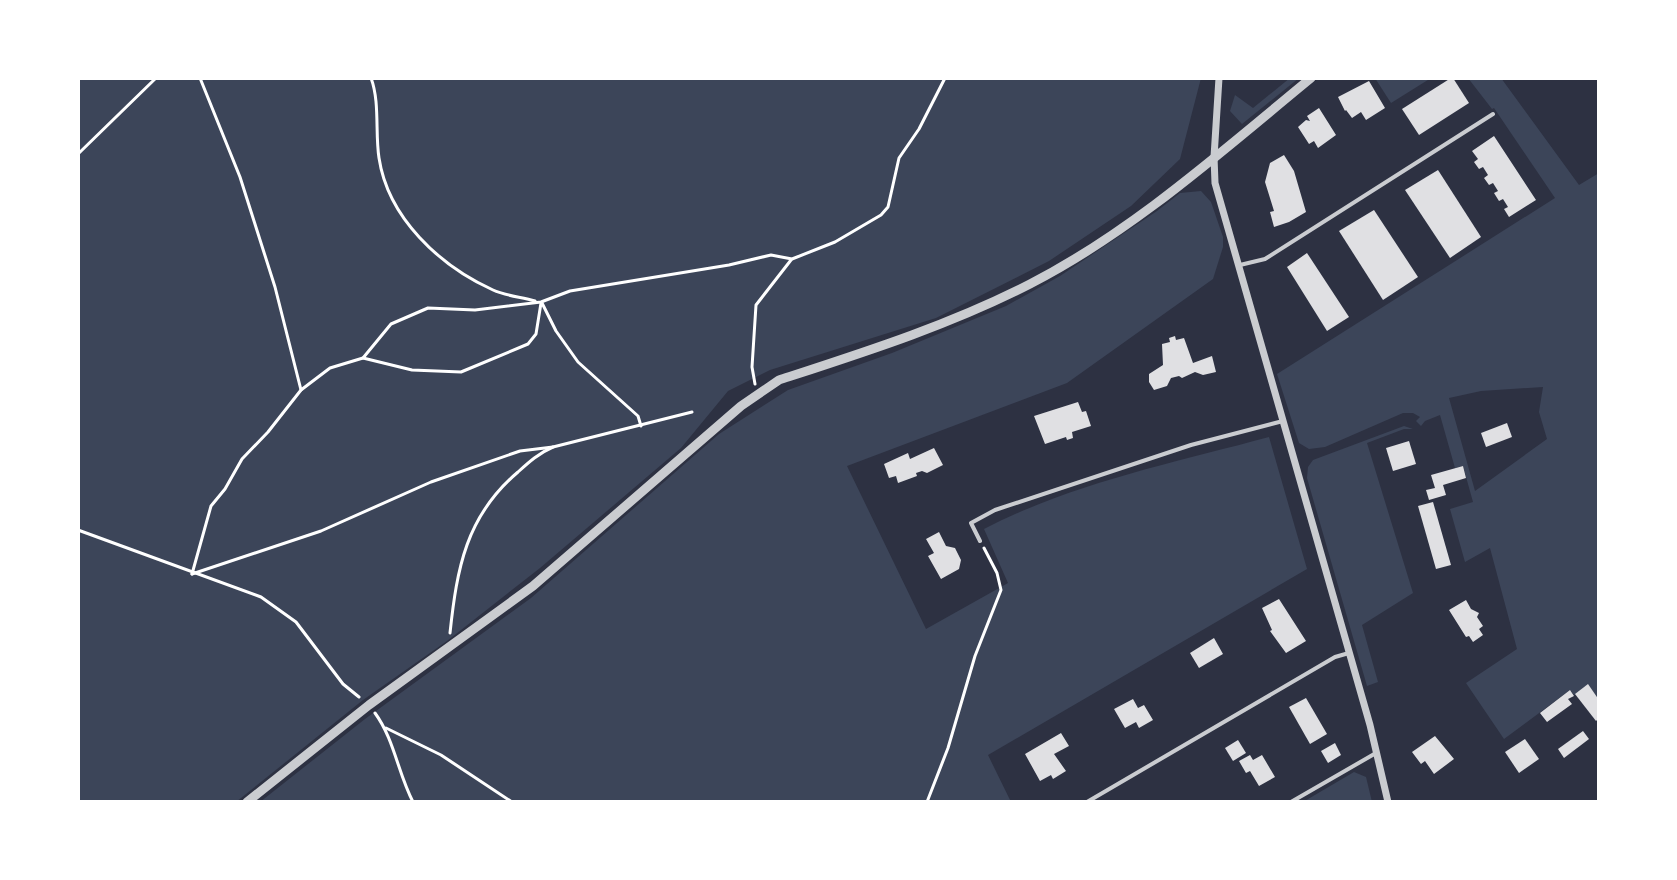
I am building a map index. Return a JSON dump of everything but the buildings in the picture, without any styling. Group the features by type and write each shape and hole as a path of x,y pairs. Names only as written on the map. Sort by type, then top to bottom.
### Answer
{"street":[{"path":"1219,78 1215,183 1349,653 1388,802"},
{"path":"247,802 369,705 533,586 717,426 767,387 779,380 954,320 1031,283 1101,242 1214,157 1311,78"}],"lane":[{"path":"1238,266 1265,259 1493,114"},
{"path":"980,541 971,523 995,510 1191,445 1284,421"},
{"path":"1087,802 1335,657 1349,653"},
{"path":"1291,802 1376,753"}],"path":[{"path":"78,154 156,78"},
{"path":"200,78 240,177 275,287 301,390"},
{"path":"371,78 379,160 386,188 419,238 463,273 495,291 541,302 556,331 578,362 638,416 641,426"},
{"path":"756,388 752,367 756,305 792,259 835,242 881,215 888,207 899,158 919,129 945,78"},
{"path":"363,358 391,324 428,308 475,310 541,302 570,291 729,265 771,255 792,259"},
{"path":"192,574 211,506 242,459 301,390 330,368 363,358 412,370 461,372 528,344 536,334 541,302"},
{"path":"192,574 321,531 431,482 520,451 553,447 692,412"},
{"path":"448,648 456,589 472,529 482,510 508,481 542,452 553,447"},
{"path":"78,530 261,597 280,608 296,622 343,684 369,705 386,728 390,747 413,802"},
{"path":"927,802 948,748 975,656 1001,590 997,573 980,541"},
{"path":"386,728 441,755 512,802"}],"shaded area":[{"path":"78,78 1201,78 1180,159 1131,206 1049,261 936,318 770,370 728,391 681,448 540,568 447,641 363,700 236,802 78,802"},
{"path":"1290,78 1299,78 1242,124 1230,111 1235,95 1253,108"},
{"path":"1375,78 1431,78 1391,103"},
{"path":"1468,78 1501,78 1579,185 1599,173 1599,700 1588,685 1574,695 1570,690 1504,739 1466,683 1517,649 1490,548 1465,562 1450,509 1473,502 1463,466 1455,468 1440,415 1421,426 1416,421 1420,417 1403,413 1325,447 1309,449 1299,443 1277,374 1555,198","holes":["1543,387 1539,412 1547,439 1475,491 1449,398 1481,391"]},
{"path":"1201,191 1211,202 1223,237 1213,279 1067,383 847,466 926,629 1008,583 984,529 1088,487 1269,437 1307,569 988,755 1011,802 260,802 365,719 531,598 719,434 788,390 892,353 1006,306 1060,276 1180,193"},
{"path":"1404,426 1413,429 1404,429 1367,443 1413,593 1362,625 1378,682 1367,686 1307,478 1308,467 1313,460"},
{"path":"1354,772 1366,777 1372,802 1303,802"}]}
